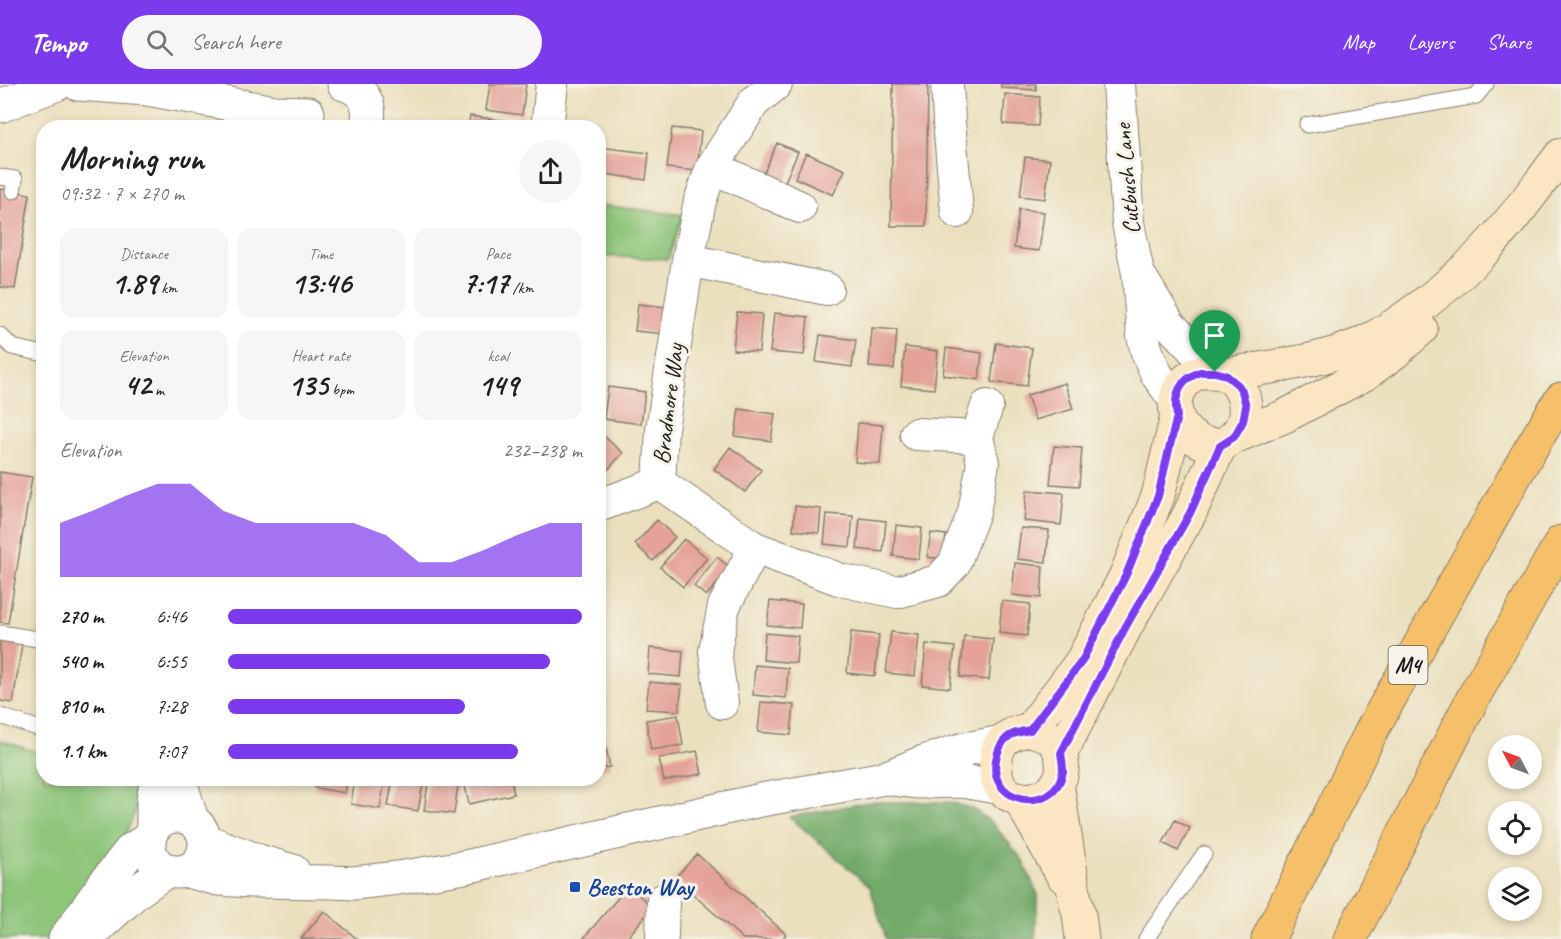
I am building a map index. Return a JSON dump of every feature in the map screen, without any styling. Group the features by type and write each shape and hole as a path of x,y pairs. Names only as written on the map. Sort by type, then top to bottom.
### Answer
{"highway":[{"name":"M4","path":"1268,939 1374,726 1528,453 1561,399"},
{"path":"1350,939 1473,698 1561,542"}],"main road":[{"path":"1075,899 1010,793 996,775 997,756 1082,661 1126,575 1158,496 1178,392 1187,379 1200,372 1220,373 1312,361 1345,351 1379,336 1424,304 1473,261 1509,221 1561,155"},
{"path":"1176,408 1182,426 1197,440 1227,442 1285,416 1365,374 1394,353 1436,316 1473,261"},
{"path":"1010,793 1025,800 1037,799 1048,794 1125,628 1227,442 1243,421 1246,406 1242,391 1238,385 1220,373"},
{"path":"1016,736 1042,733 1058,746 1075,899 1082,939"}],"street":[{"path":"0,106 57,84"},
{"path":"78,84 147,89 309,120 310,103 315,94 333,84"},
{"path":"344,84 361,93 372,107"},
{"path":"548,120 552,84"},
{"name":"Bradmore Way","path":"606,503 659,483 662,429 688,260 700,201 712,167 754,102 776,84"},
{"path":"947,84 957,212"},
{"name":"Cutbush Lane","path":"1119,84 1128,224 1138,273 1143,336 1147,352 1176,408"},
{"path":"712,167 800,207"},
{"path":"688,260 827,289"},
{"name":"Cutbush Lane","path":"1138,273 1169,324 1220,373"},
{"path":"659,483 755,548 841,580 897,592 938,581 954,564 974,512 983,463 977,437 987,406"},
{"path":"916,434 977,437"},
{"path":"722,703 715,651 724,606 755,548"},
{"path":"156,786 149,849 152,859 159,867 218,879 354,883 465,867 761,800 885,778 921,763 1016,736"},
{"path":"885,778 919,782 962,781 1010,793"},
{"path":"86,939 135,893 176,871 195,867 201,859 205,850 182,786"},
{"path":"65,939 131,850 151,834 160,821 169,817 179,815 199,830 259,861 332,882"},
{"path":"663,900 663,938"}],"lane":[{"path":"1307,125 1476,96 1486,84"},
{"path":"0,177 15,179 13,191"},
{"path":"0,335 12,347 36,352"},
{"path":"0,633 36,639"},
{"path":"0,716 36,727"},
{"path":"1146,939 1204,854"}],"green space":[{"path":"606,206 683,215 668,259 606,256"},
{"path":"0,740 36,752 36,786 145,786 126,834 51,939 0,939"},
{"path":"869,802 950,802 973,809 992,823 1022,859 1038,895 1035,939 886,939 870,887 790,817"}],"building":[{"path":"490,84 526,84 522,115 486,110"},
{"path":"893,84 928,84 926,226 891,226"},
{"path":"1001,84 1036,84 1036,90 1001,88"},
{"path":"1005,94 1040,97 1038,126 1003,124"},
{"path":"470,116 499,120 469,120"},
{"path":"672,128 701,131 697,171 667,168"},
{"path":"777,143 798,152 784,184 763,175"},
{"path":"606,148 649,153 646,180 606,174"},
{"path":"806,153 845,170 833,195 795,178"},
{"path":"1025,157 1050,160 1045,199 1020,196"},
{"path":"0,189 30,194 15,289 0,287"},
{"path":"1019,209 1044,212 1039,251 1014,248"},
{"path":"638,304 667,307 665,334 635,331"},
{"path":"737,312 762,314 759,352 733,350"},
{"path":"774,313 808,317 804,355 770,352"},
{"path":"872,328 897,330 894,369 869,367"},
{"path":"820,335 856,340 852,367 816,362"},
{"path":"996,343 1032,348 1027,386 991,382"},
{"path":"905,347 938,351 934,389 901,386"},
{"path":"946,348 982,353 979,380 943,375"},
{"path":"1065,383 1073,409 1035,420 1027,395"},
{"path":"608,387 645,392 641,424 606,419"},
{"path":"739,409 775,414 771,441 735,436"},
{"path":"858,423 883,425 880,464 855,462"},
{"path":"606,438 623,453 606,472"},
{"path":"1054,446 1082,448 1079,486 1050,484"},
{"path":"730,447 761,470 745,492 714,469"},
{"path":"0,472 32,477 8,623 0,622"},
{"path":"1027,490 1064,493 1061,525 1024,521"},
{"path":"795,506 821,509 819,533 793,530"},
{"path":"827,514 853,516 850,547 824,544"},
{"path":"860,518 886,521 883,552 857,549"},
{"path":"657,520 675,537 653,561 635,544"},
{"path":"896,525 922,528 919,559 893,556"},
{"path":"1021,528 1049,530 1046,562 1017,559"},
{"path":"931,533 946,535 943,559 927,557"},
{"path":"684,539 707,558 683,587 660,567"},
{"path":"717,557 731,568 706,596 694,586"},
{"path":"1015,563 1043,566 1041,598 1012,595"},
{"path":"770,601 802,604 800,628 767,625"},
{"path":"1002,601 1030,604 1027,636 999,633"},
{"path":"851,632 879,635 875,676 847,673"},
{"path":"891,632 919,635 915,676 886,673"},
{"path":"765,633 798,636 796,663 763,660"},
{"path":"964,636 993,639 989,680 960,677"},
{"path":"0,641 22,644 13,703 0,701"},
{"path":"926,644 955,647 950,688 922,685"},
{"path":"650,648 683,651 681,677 648,674"},
{"path":"755,665 788,668 786,698 753,695"},
{"path":"649,682 682,685 679,711 646,709"},
{"path":"761,702 794,705 791,735 758,732"},
{"path":"678,715 683,745 651,750 646,720"},
{"path":"606,748 610,767 606,768"},
{"path":"697,751 702,774 664,781 659,758"},
{"path":"315,786 346,786 345,793 315,788"},
{"path":"354,786 384,786 380,809 351,804"},
{"path":"392,786 423,786 418,811 388,806"},
{"path":"428,786 458,786 454,814 424,810"},
{"path":"465,786 512,786 514,794 469,804"},
{"path":"1175,820 1190,828 1178,851 1163,843"},
{"path":"697,854 786,934 782,939 743,939 675,878"},
{"path":"628,886 653,907 626,939 583,939"},
{"path":"324,911 336,921 357,939 301,939"}],"place":[{"name":"Beeston Way","path":"575,887"}],"route":[{"path":"1200,372 1215,372 1226,375 1242,391 1246,406 1243,421 1234,437 1220,446 1190,513 1125,628 1061,753 1063,770 1056,786 1048,794 1037,799 1025,800 1014,797 1002,788 996,775 995,766 1002,742 1015,732 1030,730 1082,661 1126,575 1158,496 1177,416 1175,400 1178,392 1187,379 1194,375 1200,372"}]}
